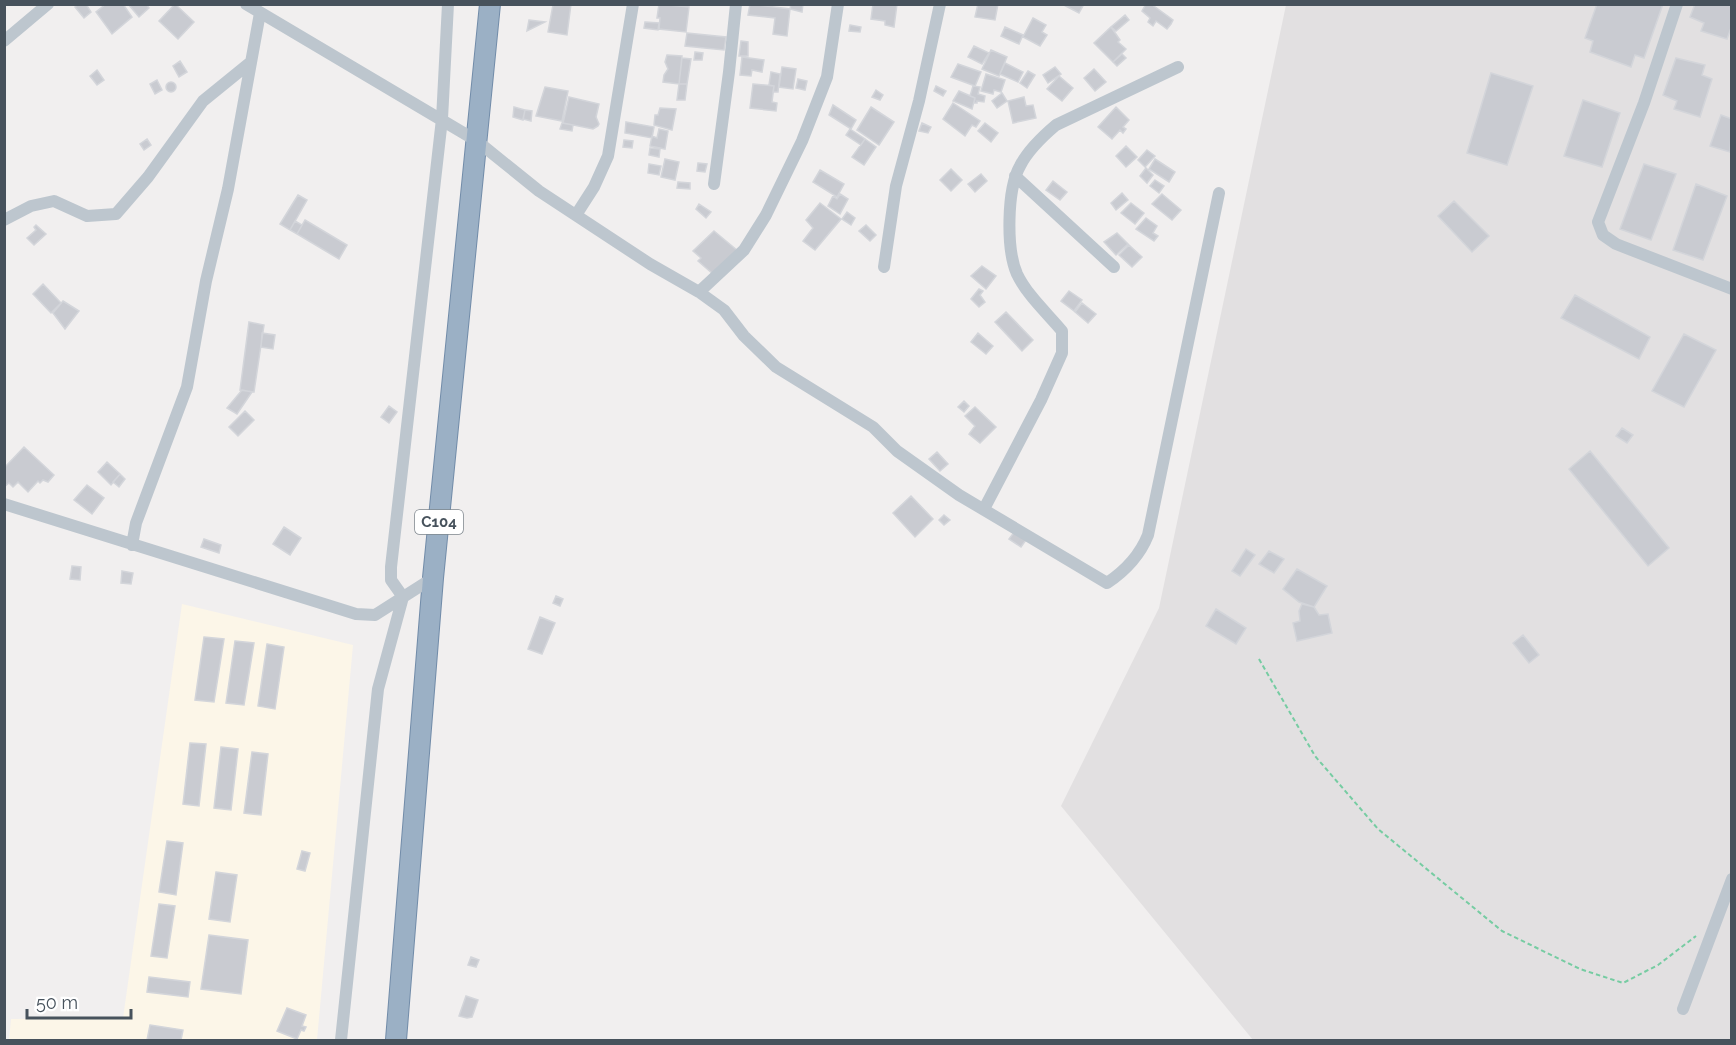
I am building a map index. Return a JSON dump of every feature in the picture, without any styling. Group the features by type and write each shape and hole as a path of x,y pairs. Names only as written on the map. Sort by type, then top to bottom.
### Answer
{"highway":[{"name":"C104","path":"396,1041 433,578 490,4"}],"street":[{"path":"4,41 48,4"},
{"path":"246,4 477,141 539,190 724,310 744,336 776,367 873,427 897,451 959,495 1107,583 1119,575 1142,550 1148,535 1219,193"},
{"path":"403,597 391,580 391,567 442,119 448,4"},
{"path":"576,215 594,187 608,156 633,4"},
{"path":"714,184 736,4"},
{"path":"699,292 744,250 766,215 802,141 827,77 838,4"},
{"path":"884,267 896,186 919,101 940,4"},
{"path":"1677,4 1644,104 1598,222 1603,235 1616,244 1731,289"},
{"path":"132,545 136,524 187,387 206,281 228,189 260,13"},
{"path":"4,220 31,206 54,201 87,216 116,214 148,177 203,101 251,62"},
{"path":"984,509 1041,400 1062,353 1062,331 1025,288 1016,272 1008,229 1015,176 1020,164 1056,124 1178,67"},
{"path":"1015,176 1114,267"},
{"path":"4,504 356,614 375,615 433,578"},
{"path":"341,1041 378,689 403,597"},
{"path":"1683,1009 1731,879"}],"path":[{"path":"1259,659 1315,756 1378,829 1502,932 1580,969 1623,983 1658,965 1715,922"}],"shaded area":[{"path":"1286,5 1731,5 1731,1040 1253,1040 1061,806 1159,608"},
{"path":"182,604 353,645 317,1040 9,1040 11,1019 123,1018"}],"building":[{"path":"78,4 86,4 91,12 84,18 75,7"},
{"path":"106,4 123,4 132,17 112,34 96,12"},
{"path":"128,4 146,4 149,8 139,17"},
{"path":"175,4 194,22 178,39 159,21"},
{"path":"550,4 571,4 567,35 548,32 553,5"},
{"path":"659,4 689,7 686,32 659,29 660,18 657,18"},
{"path":"750,4 790,9 787,36 773,34 775,18 748,15"},
{"path":"791,4 803,4 802,12 790,9"},
{"path":"873,4 897,4 894,27 885,25 885,21 871,19"},
{"path":"978,4 998,4 995,20 975,17"},
{"path":"1062,4 1084,4 1079,13"},
{"path":"1146,4 1151,4 1173,20 1167,29 1156,21 1153,26 1148,22 1150,18 1142,11"},
{"path":"1597,4 1663,4 1644,58 1635,55 1631,67 1590,52 1593,41 1585,38"},
{"path":"1695,4 1732,4 1732,25 1727,39 1701,31 1704,23 1690,17"},
{"path":"1125,15 1129,20 1116,31 1111,27"},
{"path":"1033,18 1046,25 1042,32 1047,35 1040,46 1023,37"},
{"path":"529,20 545,22 527,31"},
{"path":"645,22 659,23 658,30 644,28"},
{"path":"850,25 861,27 860,32 849,31"},
{"path":"1005,27 1023,35 1019,44 1001,36"},
{"path":"1111,27 1120,40 1118,42 1126,49 1113,62 1094,43"},
{"path":"687,33 726,37 724,50 685,46"},
{"path":"741,41 748,42 748,56 739,56"},
{"path":"974,46 989,53 982,64 968,57"},
{"path":"991,50 1007,57 999,76 982,69"},
{"path":"695,52 703,53 702,60 694,60"},
{"path":"1122,54 1126,58 1117,66 1113,62"},
{"path":"667,55 682,56 679,84 663,82 668,69 665,62"},
{"path":"742,57 764,60 762,72 752,70 751,76 740,75"},
{"path":"682,58 691,59 687,84 679,84"},
{"path":"1676,58 1705,65 1702,75 1712,79 1700,117 1674,109 1677,101 1663,95"},
{"path":"180,61 187,72 179,77 173,66"},
{"path":"1005,63 1023,72 1018,82 1000,74"},
{"path":"958,64 981,72 975,86 951,77"},
{"path":"782,67 796,69 793,89 779,87"},
{"path":"1055,67 1061,74 1048,83 1043,75"},
{"path":"1094,69 1106,82 1095,91 1084,78"},
{"path":"97,70 104,80 97,85 90,76"},
{"path":"1028,71 1035,75 1027,88 1020,83"},
{"path":"771,72 780,74 778,92 773,92 774,86 769,85"},
{"path":"1491,73 1533,86 1507,165 1467,153"},
{"path":"986,74 1005,80 1001,92 994,90 993,94 981,91"},
{"path":"1059,76 1073,88 1062,101 1047,89"},
{"path":"798,79 807,81 805,90 796,88"},
{"path":"157,80 162,90 155,94 150,84"},
{"path":"171,82 175,83 175,91 171,92 167,91 166,87 167,83"},
{"path":"679,84 687,84 685,100 677,100"},
{"path":"753,84 774,86 772,102 777,103 776,111 750,108"},
{"path":"936,86 946,91 943,96 934,91"},
{"path":"973,86 980,87 978,94 985,96 984,102 974,103 975,98 970,96"},
{"path":"545,87 568,91 562,121 536,116"},
{"path":"876,90 883,95 880,100 872,97"},
{"path":"959,91 975,98 972,109 953,101"},
{"path":"1002,93 1007,101 997,108 992,101"},
{"path":"569,97 599,104 596,117 598,126 593,129 563,123"},
{"path":"1024,97 1026,106 1033,105 1036,118 1013,123 1008,101"},
{"path":"1583,100 1620,113 1602,167 1564,156"},
{"path":"953,103 980,121 976,127 972,125 965,136 943,119"},
{"path":"833,105 856,120 851,129 829,115"},
{"path":"514,107 525,110 523,120 513,117"},
{"path":"871,107 894,122 879,145 857,130"},
{"path":"1116,107 1129,120 1123,127 1126,129 1123,133 1120,130 1112,139 1098,127"},
{"path":"660,108 676,109 672,130 654,125 655,115 658,115"},
{"path":"525,110 532,111 531,121 523,119"},
{"path":"1721,115 1732,119 1730,152 1710,146"},
{"path":"626,122 654,127 652,138 625,133"},
{"path":"562,123 573,125 572,131 560,129"},
{"path":"922,123 931,127 928,133 919,131"},
{"path":"985,123 998,133 991,142 978,131"},
{"path":"659,129 668,131 665,149 650,146 652,136 657,138"},
{"path":"850,129 865,139 861,145 846,135"},
{"path":"147,139 151,145 144,150 140,144"},
{"path":"865,139 876,147 864,165 852,157"},
{"path":"624,140 633,141 632,148 623,147"},
{"path":"1126,146 1137,157 1126,167 1116,156"},
{"path":"650,148 660,149 659,157 649,155"},
{"path":"1147,150 1155,156 1145,167 1138,160"},
{"path":"665,159 679,162 675,180 661,177"},
{"path":"1155,159 1175,172 1169,182 1149,169"},
{"path":"698,163 707,164 705,172 697,171"},
{"path":"649,164 661,166 659,175 648,173"},
{"path":"1644,164 1676,174 1651,240 1620,229"},
{"path":"1146,168 1153,175 1147,183 1140,176"},
{"path":"951,169 962,180 951,191 940,180"},
{"path":"820,170 844,184 837,197 813,182"},
{"path":"981,174 987,181 975,192 968,184"},
{"path":"1155,180 1164,186 1159,193 1150,186"},
{"path":"1053,181 1067,192 1060,200 1046,190"},
{"path":"678,182 690,183 690,189 677,188"},
{"path":"1696,184 1727,196 1703,260 1673,250"},
{"path":"1122,193 1128,200 1116,210 1111,203"},
{"path":"840,194 848,199 840,214 828,206 833,196 837,199"},
{"path":"1162,194 1181,210 1172,220 1152,204"},
{"path":"298,195 307,200 290,230 280,224"},
{"path":"1454,201 1489,236 1472,252 1438,216"},
{"path":"820,203 841,219 815,250 803,241 813,228 806,220"},
{"path":"1131,203 1144,213 1135,224 1121,213"},
{"path":"699,204 711,212 706,218 696,209"},
{"path":"847,212 855,218 851,225 842,219"},
{"path":"1146,218 1157,226 1153,233 1158,236 1154,241 1136,229"},
{"path":"305,220 347,245 339,259 297,234"},
{"path":"295,221 302,225 297,234 290,230"},
{"path":"36,225 46,234 34,245 27,238 36,230 34,227"},
{"path":"866,225 876,235 870,241 859,231"},
{"path":"714,231 738,251 713,274 698,261 701,258 693,251"},
{"path":"1117,233 1128,244 1116,255 1104,242"},
{"path":"1129,245 1142,257 1132,267 1119,255"},
{"path":"982,266 996,276 986,289 971,276"},
{"path":"43,284 61,303 51,313 33,294"},
{"path":"979,289 983,291 980,295 985,302 979,307 971,299"},
{"path":"1069,291 1082,300 1074,311 1061,301"},
{"path":"1575,295 1650,337 1639,359 1561,318"},
{"path":"63,301 79,311 65,329 53,313"},
{"path":"1082,303 1096,314 1088,323 1075,312"},
{"path":"1006,312 1033,340 1022,351 995,322"},
{"path":"249,322 264,325 254,392 240,390"},
{"path":"262,333 275,335 273,349 261,347"},
{"path":"978,333 993,346 986,354 971,342"},
{"path":"1684,334 1716,350 1684,407 1652,391"},
{"path":"242,390 252,392 237,414 227,408"},
{"path":"964,401 969,406 964,412 958,407"},
{"path":"389,406 397,412 389,423 381,417"},
{"path":"975,407 996,427 980,443 969,434 975,426 965,416"},
{"path":"245,411 254,420 238,436 229,427"},
{"path":"1622,428 1633,435 1627,443 1616,436"},
{"path":"24,447 54,475 48,482 38,481 28,492 18,482 13,487 9,483 4,487 4,468"},
{"path":"1590,451 1669,548 1648,566 1569,469"},
{"path":"937,452 948,464 940,471 929,459"},
{"path":"107,462 120,474 111,485 98,472"},
{"path":"120,474 125,479 119,487 113,482"},
{"path":"87,485 104,498 92,514 74,500"},
{"path":"911,496 933,519 915,537 893,513"},
{"path":"944,515 950,520 944,525 939,520"},
{"path":"284,527 301,538 290,555 273,544"},
{"path":"1015,531 1026,540 1021,547 1009,539"},
{"path":"204,539 221,545 219,553 201,547"},
{"path":"1246,549 1255,555 1240,576 1232,571"},
{"path":"1269,551 1284,559 1274,573 1259,564"},
{"path":"72,566 81,567 80,580 70,579"},
{"path":"1297,569 1327,586 1314,607 1299,602 1283,589"},
{"path":"122,571 133,573 131,584 121,583"},
{"path":"556,596 563,599 560,606 553,603"},
{"path":"1302,604 1314,607 1319,615 1328,614 1332,633 1297,641 1293,623 1300,621 1299,611"},
{"path":"1216,609 1246,628 1236,644 1206,626"},
{"path":"540,617 555,623 542,654 528,649"},
{"path":"1523,635 1539,655 1529,663 1513,643"},
{"path":"204,637 224,639 214,702 195,700"},
{"path":"235,641 254,643 244,705 226,703"},
{"path":"267,644 284,647 275,709 258,706"},
{"path":"190,743 206,744 199,806 183,804"},
{"path":"221,747 238,749 231,810 214,808"},
{"path":"252,752 268,754 261,815 244,813"},
{"path":"167,841 183,843 176,895 159,892"},
{"path":"302,851 310,853 305,871 297,869"},
{"path":"216,872 237,875 230,922 209,919"},
{"path":"159,904 175,906 167,958 151,956"},
{"path":"209,935 248,940 241,994 201,989"},
{"path":"471,957 479,960 476,967 468,965"},
{"path":"149,977 190,982 188,997 147,992"},
{"path":"466,996 478,1000 472,1017 467,1018 459,1016"},
{"path":"287,1008 306,1015 302,1026 306,1027 304,1031 301,1030 297,1039 277,1031"},
{"path":"150,1025 183,1030 181,1040 147,1040"}]}
